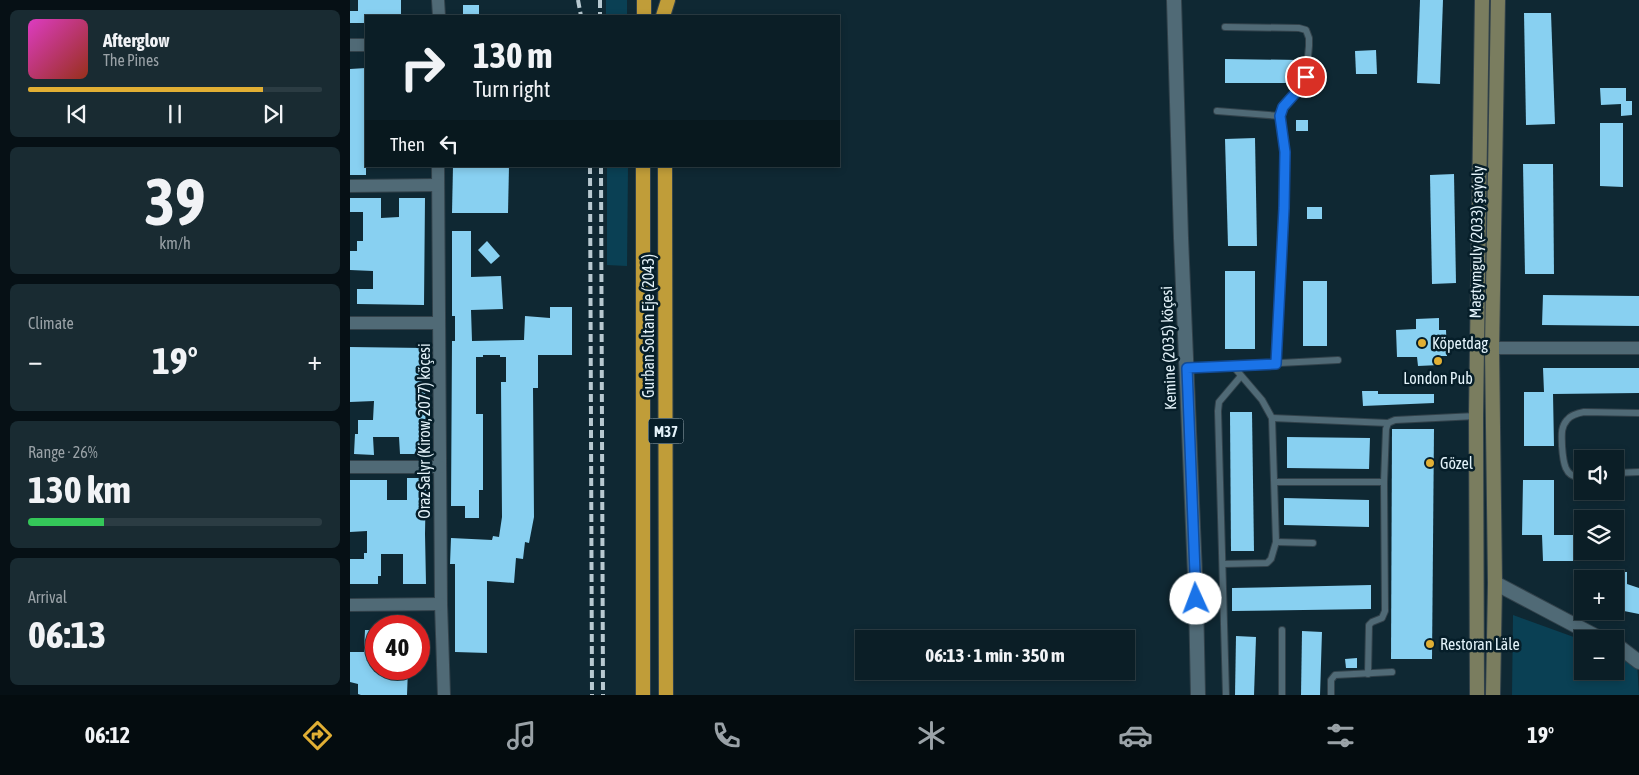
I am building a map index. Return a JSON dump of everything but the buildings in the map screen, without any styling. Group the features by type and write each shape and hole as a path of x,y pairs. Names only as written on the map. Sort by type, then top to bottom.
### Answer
{"highway":[{"path":"644,0 644,15"},
{"path":"663,0 663,15"},
{"path":"663,15 668,0"},
{"name":"Gurban Soltan Eje (2043)","path":"643,167 643,695"},
{"name":"Gurban Soltan Eje (2043)","path":"665,167 666,695"}],"main road":[{"name":"Magtymguly (2033) şaýoly","path":"1477,695 1476,416 1482,0"},
{"name":"Magtymguly (2033) şaýoly","path":"1492,695 1495,583 1492,348 1498,0"}],"street":[{"path":"438,0 439,15"},
{"name":"Kemine (2035) köçesi","path":"1174,0 1198,695"},
{"path":"350,45 365,45"},
{"name":"Oraz Salyr (Kirow, 2077) köçesi","path":"438,167 441,604 444,695"},
{"path":"350,186 438,185"},
{"path":"350,323 439,323"},
{"path":"1492,348 1639,348"},
{"path":"350,467 440,467"},
{"path":"1495,583 1584,630"},
{"path":"350,605 441,604"},
{"path":"1624,651 1639,662"}],"lane":[{"path":"1225,27 1286,26 1306,30 1309,38 1306,77 1299,89 1283,107 1280,116 1285,152 1276,364"},
{"path":"1217,111 1280,116"},
{"path":"1187,368 1338,360"},
{"path":"1223,564 1267,563 1271,560 1276,542 1272,418 1262,400 1233,366"},
{"path":"1226,695 1218,411 1219,402 1241,376"},
{"path":"1574,475 1569,473 1563,464 1562,430 1567,420 1576,414 1584,412 1639,413"},
{"path":"1272,418 1388,423 1395,420 1476,416"},
{"path":"1368,674 1369,625 1382,618 1385,611 1384,482 1386,429 1388,423"},
{"path":"1624,473 1639,472"},
{"path":"1275,482 1384,482"},
{"path":"1276,542 1313,542"},
{"path":"1282,630 1282,695"},
{"path":"1331,695 1331,680 1335,675 1392,672"}],"shaded area":[{"path":"606,0 627,0 627,15 606,15"},
{"path":"607,167 628,167 627,266 607,265"},
{"path":"1513,615 1574,637 1574,680 1624,680 1624,656 1637,661 1639,695 1512,695"}],"railway":[{"path":"578,0 581,15"},
{"path":"600,0 600,15"},
{"path":"590,167 592,695"},
{"path":"601,167 603,695"}],"place":[{"name":"Köpetdag","path":"1422,343"},
{"name":"London Pub","path":"1438,361"},
{"name":"Gözel","path":"1430,463"},
{"name":"Restoran Läle","path":"1430,644"}],"route":[{"path":"1196,599 1187,368 1276,364 1285,152 1280,116 1283,107 1299,89 1306,77"}]}
